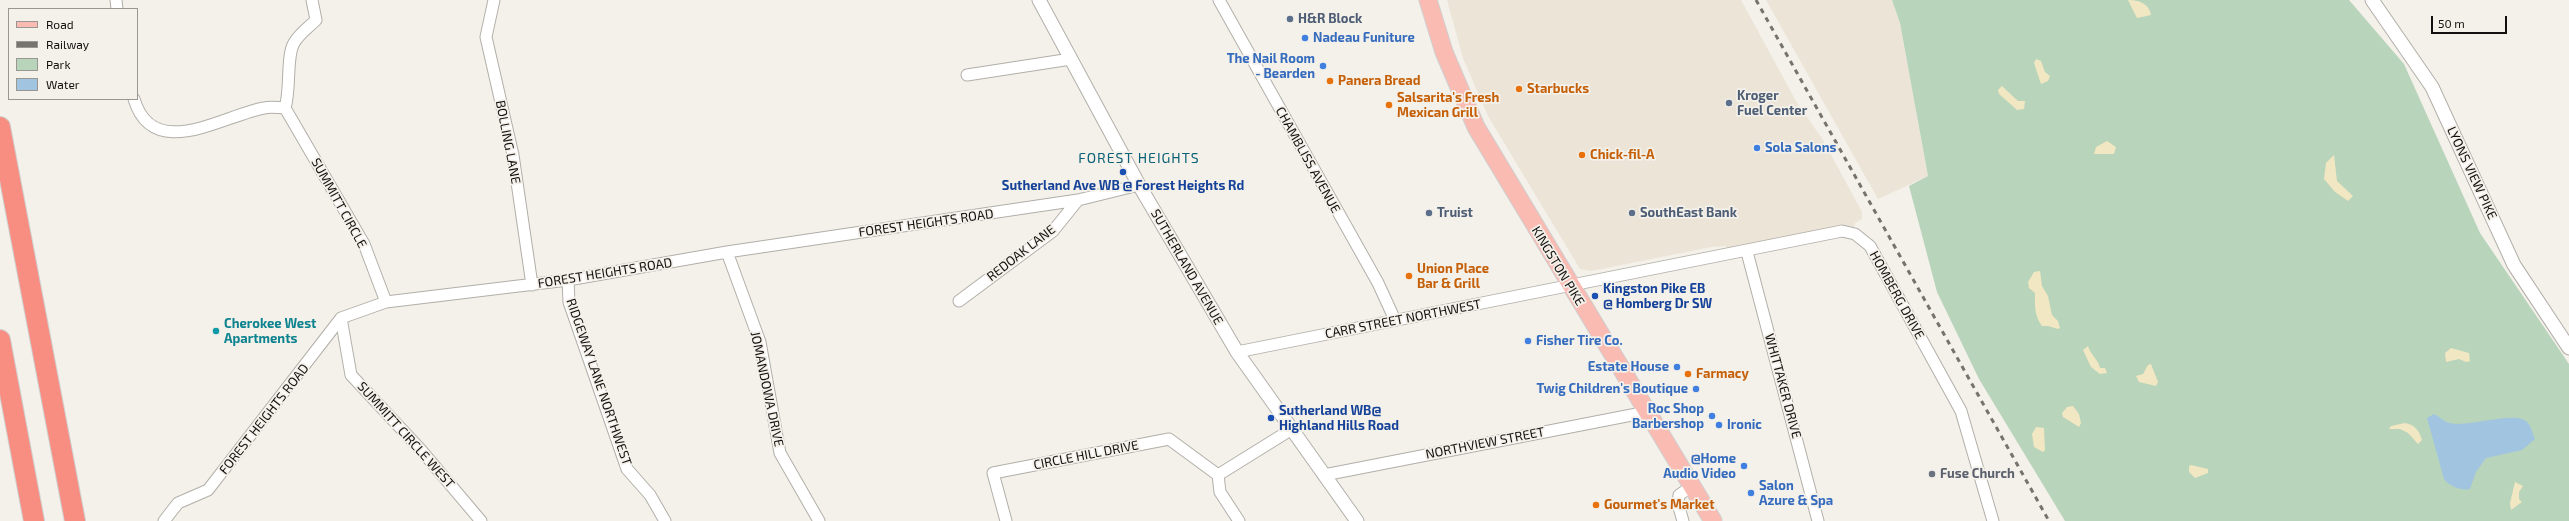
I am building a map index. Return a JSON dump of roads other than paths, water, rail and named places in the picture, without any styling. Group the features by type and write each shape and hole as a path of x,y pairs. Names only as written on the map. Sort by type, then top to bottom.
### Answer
{"highway":[{"path":"0,127 75,521"},
{"path":"0,340 34,521"}],"main road":[{"name":"KINGSTON PIKE","path":"1428,0 1444,52 1476,127 1569,285 1713,521"}],"street":[{"path":"134,100 137,110 157,129 178,132 198,129 264,107 285,108 289,95 290,50 295,41 316,20 312,0"},
{"name":"BOLLING LANE","path":"494,0 486,37 512,156 532,285"},
{"name":"SUTHERLAND AVENUE","path":"1039,0 1139,185 1237,352 1357,521"},
{"name":"CHAMBLISS AVENUE","path":"1219,0 1378,283 1395,320"},
{"name":"LYONS VIEW PIKE","path":"2372,0 2432,87 2514,265 2569,348"},
{"path":"967,75 1071,59"},
{"name":"SUMMITT CIRCLE","path":"285,108 364,244 386,302"},
{"name":"FOREST HEIGHTS ROAD","path":"164,520 178,503 208,490 341,318 386,302 568,280 727,252 1078,200 1139,185"},
{"name":"REDOAK LANE","path":"959,301 1053,231 1078,200"},
{"name":"HOMBERG DRIVE","path":"1569,285 1747,252 1842,231 1855,234 1870,246 1961,412 1993,521"},
{"name":"JOMANDOWA DRIVE","path":"727,252 760,342 780,453 819,521"},
{"name":"WHITTAKER DRIVE","path":"1747,252 1818,521"},
{"name":"RIDGEWAY LANE NORTHWEST","path":"568,280 569,302 627,469 650,495 664,521"},
{"name":"CARR STREET NORTHWEST","path":"1237,352 1569,285"},
{"name":"SUMMITT CIRCLE WEST","path":"341,318 351,374 421,450 481,521"},
{"name":"NORTHVIEW STREET","path":"1324,475 1646,412"},
{"path":"1239,521 1220,492 1218,475 1292,429"},
{"name":"CIRCLE HILL DRIVE","path":"1006,521 993,473 1168,439 1218,475"},
{"path":"1683,521 1678,504 1679,496 1692,486"}],"water":[{"path":"2434,414 2448,422 2458,424 2502,418 2521,419 2529,424 2535,439 2522,450 2486,458 2476,472 2470,489 2460,489 2452,486 2444,479 2427,418"}],"railway":[{"path":"1756,0 2049,521"}],"place":[{"name":"H&R Block","path":"1290,19"},
{"name":"Nadeau Funiture","path":"1305,38"},
{"name":"The Nail Room - Bearden","path":"1323,66"},
{"name":"Panera Bread","path":"1330,81"},
{"name":"Starbucks","path":"1519,89"},
{"name":"Kroger Fuel Center","path":"1729,103"},
{"name":"Salsarita's Fresh Mexican Grill","path":"1389,105"},
{"name":"Sola Salons","path":"1757,148"},
{"name":"Chick-fil-A","path":"1582,155"},
{"name":"Sutherland Ave WB @ Forest Heights Rd","path":"1123,172"},
{"name":"Truist","path":"1429,213"},
{"name":"SouthEast Bank","path":"1632,213"},
{"name":"Union Place Bar & Grill","path":"1409,276"},
{"name":"Kingston Pike EB @ Homberg Dr SW","path":"1595,296"},
{"name":"Cherokee West Apartments","path":"216,331"},
{"name":"Fisher Tire Co.","path":"1528,341"},
{"name":"Estate House","path":"1677,367"},
{"name":"Farmacy","path":"1688,374"},
{"name":"Twig Children's Boutique","path":"1696,389"},
{"name":"Roc Shop Barbershop","path":"1712,416"},
{"name":"Sutherland WB@ Highland Hills Road","path":"1271,418"},
{"name":"Ironic","path":"1719,425"},
{"name":"@Home Audio Video","path":"1744,466"},
{"name":"Fuse Church","path":"1932,474"},
{"name":"Salon Azure & Spa","path":"1751,493"},
{"name":"Gourmet's Market","path":"1596,505"}],"district":[{"name":"FOREST HEIGHTS","path":"1139,158"}]}
